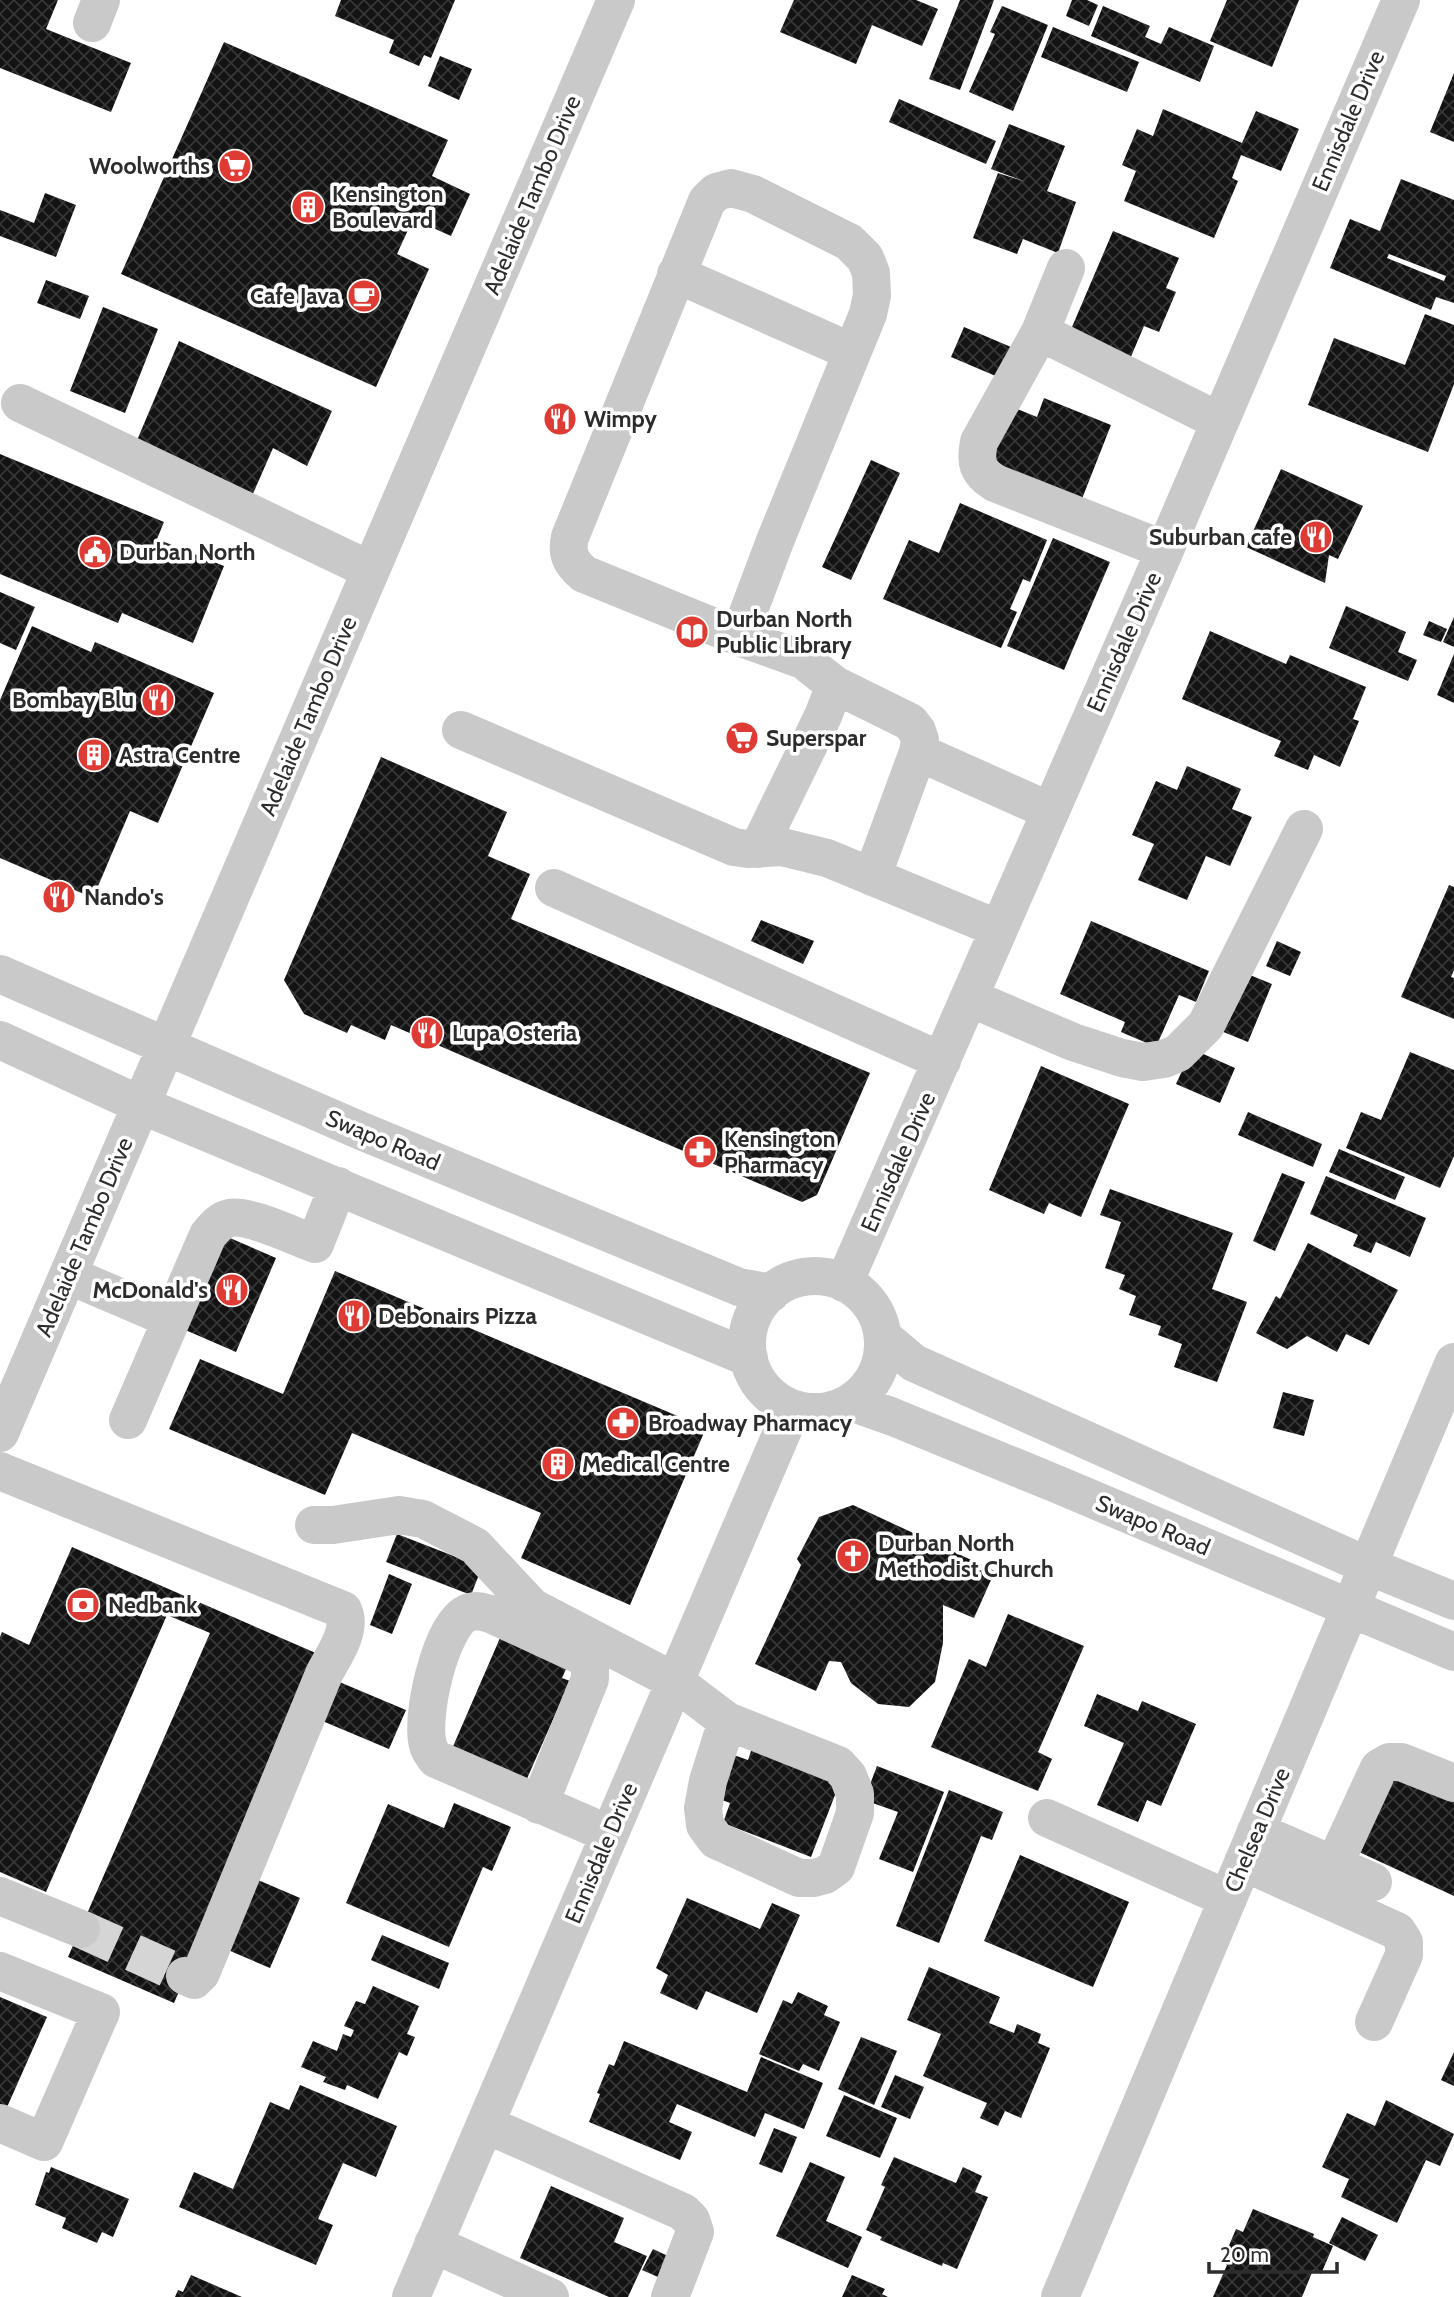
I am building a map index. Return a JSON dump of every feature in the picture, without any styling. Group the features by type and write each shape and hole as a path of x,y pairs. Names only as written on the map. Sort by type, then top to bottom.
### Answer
{"street":[{"name":"Adelaide Tambo Drive","path":"0,1433 9,1388 68,1275 616,0"},
{"name":"Ennisdale Drive","path":"844,1283 1165,550 1401,0"},
{"path":"738,637 868,314 872,295 871,273 864,258 849,242 753,194 731,188 716,192 707,201 570,537 570,559 584,574 738,637 803,660 835,685 910,722 917,730 920,740 918,752 872,877"},
{"path":"1066,268 1040,332 979,442 977,468 995,483 1165,550"},
{"path":"676,274 852,352"},
{"path":"1040,332 1219,421"},
{"path":"20,403 370,570"},
{"path":"758,849 823,716 835,685"},
{"path":"461,730 734,847 782,847 827,858 999,929"},
{"path":"918,752 1050,811"},
{"path":"970,998 1073,1042 1122,1058 1143,1062 1164,1059 1178,1053 1206,1025 1304,829"},
{"path":"554,888 942,1061"},
{"name":"Swapo Road","path":"0,974 166,1047 739,1287 771,1293"},
{"path":"0,1040 141,1105 749,1358"},
{"path":"128,1420 208,1235 218,1223 231,1217 252,1221 315,1244 338,1186"},
{"path":"68,1275 171,1320"},
{"path":"820,1277 844,1283 864,1296 877,1314 883,1336 881,1362 870,1385 851,1402 832,1410 812,1412 792,1409 776,1400 754,1375 747,1340 759,1306 771,1293 793,1280 820,1277"},
{"path":"883,1336 914,1363 1368,1566 1454,1601"},
{"name":"Chelsea Drive","path":"1060,2297 1454,1362"},
{"name":"Swapo Road","path":"851,1402 918,1427 1454,1652"},
{"name":"Ennisdale Drive","path":"411,2297 792,1409"},
{"path":"0,1471 343,1610 347,1618 344,1633 201,1973 194,1980 185,1976"},
{"path":"314,1525 345,1523 378,1516 399,1515 423,1519 475,1546 533,1607 674,1681 727,1721 838,1765 848,1776 855,1794 855,1813 836,1867 825,1875 799,1878 716,1840 705,1825 703,1808 708,1781 727,1721"},
{"path":"539,1805 590,1678 590,1664 586,1658 493,1615 477,1611 467,1613 456,1621 445,1643 431,1684 426,1727 428,1747 436,1759 539,1805 609,1834"},
{"path":"1334,1865 1379,1768 1389,1762 1401,1762 1454,1783"},
{"path":"1047,1818 1228,1899"},
{"path":"1250,1846 1334,1865 1373,1882"},
{"path":"1250,1846 1397,1931 1404,1942 1404,1955 1374,2022"},
{"path":"0,1896 81,1929"},
{"path":"0,1971 101,2012 44,2142 0,2123"},
{"path":"485,2124 683,2212 691,2220 695,2232 670,2297"},
{"path":"433,2244 550,2297"}],"building":[{"path":"0,0 58,0 46,29 131,63 111,112 0,68"},
{"path":"341,0 455,0 431,58 424,55 419,66 389,53 394,40 335,16"},
{"path":"794,0 916,0 938,9 922,46 872,25 856,64 780,32"},
{"path":"960,0 994,0 960,90 929,79"},
{"path":"1072,0 1087,0 1098,5 1089,26 1066,16"},
{"path":"1227,0 1299,0 1272,67 1210,41"},
{"path":"1002,6 1048,25 1013,111 969,92 995,34 990,32"},
{"path":"1103,6 1150,26 1145,37 1161,44 1169,27 1214,46 1200,82 1091,36"},
{"path":"1053,27 1139,62 1127,92 1041,57"},
{"name":"Kensington Boulevard","path":"224,42 448,140 432,176 470,194 451,236 413,219 397,254 429,269 376,387 121,274"},
{"path":"440,56 472,69 459,100 428,86"},
{"path":"1454,73 1454,142 1430,132"},
{"path":"899,99 996,141 986,164 889,122"},
{"path":"1163,109 1242,143 1256,111 1299,129 1281,171 1241,155 1232,178 1238,181 1214,238 1124,201 1136,171 1122,165 1137,129 1153,136"},
{"path":"1009,124 1065,146 1047,191 1076,202 1058,253 1023,239 1017,254 973,238 998,173 1026,182 991,169"},
{"path":"1401,179 1454,200 1454,303 1436,297 1431,310 1330,268 1350,219 1380,231","holes":["1389,254 1446,276 1444,281 1387,258"]},
{"path":"45,193 76,205 56,257 0,236 0,210 34,223"},
{"path":"1113,231 1179,258 1166,288 1176,292 1159,332 1144,326 1130,359 1069,334"},
{"path":"46,280 89,296 80,319 37,303"},
{"path":"103,307 158,329 125,413 70,391"},
{"path":"1425,314 1454,325 1454,384 1428,452 1308,405 1334,338 1405,365"},
{"path":"964,327 1018,350 1005,380 951,357"},
{"path":"179,341 332,411 307,466 273,448 252,496 135,445"},
{"path":"1044,398 1111,425 1078,509 983,472 1010,406 1037,417"},
{"name":"Durban North","path":"0,454 164,522 157,539 224,566 193,643 122,613 118,623 0,574"},
{"path":"871,460 900,473 851,580 822,567"},
{"path":"1281,469 1363,506 1338,559 1329,555 1325,583 1246,547"},
{"path":"960,503 1047,540 1030,582 1023,579 1010,609 1017,612 1001,648 883,599 909,540 939,553"},
{"path":"1053,538 1110,562 1064,670 1007,646"},
{"path":"0,592 35,607 16,650 0,643"},
{"path":"1346,606 1406,632 1398,652 1417,660 1408,681 1329,648"},
{"path":"1454,617 1454,647 1443,642"},
{"path":"1429,621 1447,629 1441,642 1423,635"},
{"name":"Astra Centre","path":"32,626 91,652 95,642 214,693 158,823 130,811 93,898 0,858 0,700"},
{"path":"1210,631 1286,664 1290,655 1366,687 1353,719 1359,721 1340,767 1314,755 1308,770 1274,756 1281,741 1182,699"},
{"path":"1454,654 1454,703 1437,695"},
{"path":"381,757 507,812 488,856 530,874 511,919 870,1073 817,1195 802,1202 391,1025 385,1040 351,1025 347,1033 304,1014 284,980"},
{"path":"1187,766 1241,789 1232,809 1252,817 1230,866 1206,856 1187,900 1138,880 1154,844 1132,835 1156,781 1177,790"},
{"path":"1449,885 1454,887 1454,970 1451,977 1454,978 1454,1019 1401,997"},
{"path":"761,920 814,941 803,964 751,941"},
{"path":"1091,921 1209,971 1196,1002 1179,995 1156,1047 1121,1032 1125,1022 1060,994"},
{"path":"1277,941 1301,952 1290,976 1266,966"},
{"path":"1245,973 1272,984 1248,1042 1221,1031"},
{"path":"1192,1049 1235,1068 1220,1103 1176,1084"},
{"path":"1410,1052 1454,1070 1454,1156 1440,1188 1346,1148 1361,1112 1381,1120"},
{"path":"1041,1066 1129,1104 1081,1217 1049,1203 1044,1214 989,1190"},
{"path":"1248,1112 1322,1144 1313,1167 1238,1135"},
{"path":"1339,1149 1405,1177 1395,1200 1329,1172"},
{"path":"1282,1173 1305,1182 1275,1251 1253,1241"},
{"path":"1326,1176 1426,1218 1410,1257 1376,1242 1371,1253 1353,1246 1358,1235 1310,1214"},
{"path":"1110,1189 1233,1233 1212,1289 1247,1302 1217,1382 1174,1367 1182,1344 1158,1335 1161,1326 1129,1315 1136,1296 1119,1289 1125,1275 1105,1268 1121,1222 1100,1215"},
{"path":"223,1235 276,1258 236,1352 183,1329"},
{"path":"1308,1243 1398,1290 1369,1345 1346,1334 1337,1352 1307,1336 1287,1349 1256,1333 1276,1296 1280,1299"},
{"name":"Medical Centre","path":"335,1271 706,1428 630,1605 521,1558 541,1513 352,1433 325,1495 169,1429 200,1359 283,1394"},
{"path":"1283,1392 1314,1400 1304,1436 1273,1428"},
{"path":"853,1505 995,1571 974,1618 943,1605 943,1643 935,1682 909,1707 878,1704 851,1683 841,1662 829,1661 816,1691 755,1664 801,1565 797,1559 819,1517"},
{"path":"397,1534 482,1567 471,1595 386,1562"},
{"path":"72,1547 325,1657 174,2003 68,1957 210,1633 167,1615 46,1892 0,1872 0,1637 2,1632 29,1645"},
{"path":"389,1574 412,1584 392,1634 370,1625"},
{"path":"1008,1614 1084,1646 1038,1752 1052,1759 1038,1791 931,1747 969,1659 986,1667"},
{"path":"503,1631 570,1660 562,1678 570,1681 522,1790 448,1758"},
{"path":"337,1681 406,1710 389,1749 320,1720"},
{"path":"1097,1694 1138,1711 1142,1701 1196,1724 1161,1806 1147,1800 1138,1822 1097,1805 1124,1743 1084,1726"},
{"path":"754,1742 842,1777 811,1857 723,1823 730,1803 714,1797 731,1754 748,1760"},
{"path":"877,1766 944,1792 913,1872 879,1859 898,1812 864,1800"},
{"path":"1397,1769 1454,1795 1454,1896 1359,1852"},
{"path":"949,1790 1003,1812 992,1840 981,1836 939,1943 896,1926"},
{"path":"454,1803 511,1827 492,1871 483,1867 449,1947 346,1903 388,1804 444,1828"},
{"path":"1020,1855 1129,1902 1093,1987 984,1941"},
{"path":"258,1880 300,1898 270,1968 228,1950"},
{"path":"687,1898 760,1929 772,1903 800,1915 757,2013 706,1991 697,2010 660,1993 668,1975 656,1968"},
{"path":"382,1935 449,1963 439,1989 371,1960"},
{"path":"929,1967 1000,1997 989,2023 1014,2033 1017,2024 1041,2034 1038,2043 1050,2048 1021,2118 1005,2111 998,2126 980,2118 987,2103 923,2076 941,2034 907,2020"},
{"path":"373,1986 419,2006 407,2034 415,2037 407,2056 399,2052 378,2099 347,2085 345,2090 323,2082 326,2077 301,2067 313,2041 337,2051 343,2034 351,2037 354,2030 344,2026 356,2001 365,2004"},
{"path":"798,1992 828,2006 824,2015 840,2022 819,2071 803,2064 799,2071 759,2054 783,2000 792,2004"},
{"path":"0,1997 47,2017 0,2123"},
{"path":"861,2037 897,2051 874,2105 838,2089"},
{"path":"624,2041 747,2092 761,2057 823,2083 804,2129 765,2113 755,2137 677,2104 669,2122 692,2132 680,2160 589,2122 609,2064 614,2066"},
{"path":"1454,2052 1454,2086 1441,2080"},
{"path":"895,2075 924,2087 910,2119 881,2107"},
{"path":"300,2085 397,2126 376,2177 343,2163 318,2219 333,2225 316,2265 179,2207 194,2172 233,2189 270,2102 289,2110"},
{"path":"844,2095 897,2118 880,2158 826,2136"},
{"path":"1386,2100 1454,2134 1440,2166 1426,2160 1397,2223 1341,2197 1349,2179 1322,2167 1347,2113 1375,2126"},
{"path":"774,2128 797,2137 782,2173 759,2164"},
{"path":"894,2157 956,2183 963,2167 982,2176 975,2192 988,2197 957,2269 943,2263 942,2266 880,2240 882,2237 866,2230 885,2187 881,2185"},
{"path":"810,2162 845,2177 826,2221 862,2237 848,2268 776,2236"},
{"path":"51,2167 129,2199 113,2237 102,2232 97,2243 62,2228 66,2218 35,2205 46,2172 49,2173"},
{"path":"551,2186 624,2218 614,2242 647,2256 628,2297 609,2297 520,2258"},
{"path":"1253,2209 1314,2234 1313,2237 1333,2246 1321,2274 1313,2270 1302,2297 1213,2297 1227,2265 1222,2262 1236,2229 1243,2232"},
{"path":"1342,2217 1378,2235 1365,2261 1329,2243"},
{"path":"653,2249 668,2256 658,2277 642,2270"},
{"path":"191,2275 242,2297 175,2297 178,2290 183,2292"},
{"path":"852,2275 885,2289 882,2294 888,2297 842,2297"}],"tunnel":[{"path":"81,1929 185,1976"}],"place":[{"name":"Woolworths","path":"235,166"},
{"name":"Kensington Boulevard","path":"308,207"},
{"name":"Cafe Java","path":"364,296"},
{"name":"Wimpy","path":"560,419"},
{"name":"Suburban cafe","path":"1316,537"},
{"name":"Durban North","path":"95,552"},
{"name":"Durban North Public Library","path":"692,632"},
{"name":"Bombay Blu","path":"158,700"},
{"name":"Superspar","path":"742,738"},
{"name":"Astra Centre","path":"94,755"},
{"name":"Nando's","path":"59,897"},
{"name":"Lupa Osteria","path":"427,1033"},
{"name":"Kensington Pharmacy","path":"700,1152"},
{"name":"McDonald's","path":"232,1290"},
{"name":"Debonairs Pizza","path":"354,1316"},
{"name":"Broadway Pharmacy","path":"623,1423"},
{"name":"Medical Centre","path":"558,1464"},
{"name":"Durban North Methodist Church","path":"853,1556"},
{"name":"Nedbank","path":"83,1605"}]}
